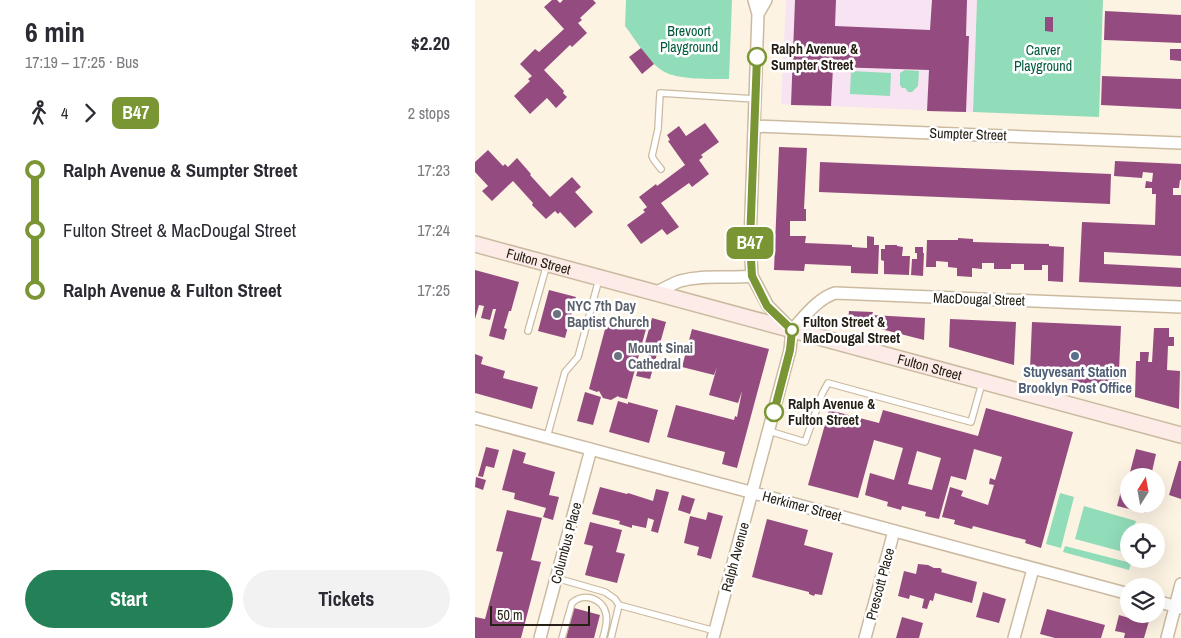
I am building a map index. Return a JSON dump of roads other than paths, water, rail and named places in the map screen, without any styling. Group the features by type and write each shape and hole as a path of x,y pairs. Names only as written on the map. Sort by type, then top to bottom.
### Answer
{"main road":[{"name":"Fulton Street","path":"475,244 1181,435"}],"street":[{"path":"754,0 758,14 750,242 752,276 767,306 792,330"},
{"path":"758,14 766,0"},
{"name":"Sumpter Street","path":"754,126 1181,143"},
{"path":"655,293 680,281 699,278 752,276"},
{"name":"MacDougal Street","path":"792,330 821,299 835,293 1181,307"},
{"name":"Ralph Avenue","path":"714,635 790,350 792,330"},
{"name":"Herkimer Street","path":"475,418 1120,592"},
{"name":"Columbus Place","path":"540,638 591,449"},
{"name":"Prescott Place","path":"865,638 894,531"},
{"path":"1014,638 1033,569"},
{"path":"1167,638 1178,607 1181,584"},
{"path":"1165,603 1178,607"}],"lane":[{"path":"661,169 652,156 658,130 660,93 755,99"},
{"path":"528,330 547,264"},
{"path":"547,437 565,372 578,357 599,278"},
{"path":"769,431 805,442 827,383 971,422 983,381"},
{"path":"556,578 605,592 615,599 619,606 714,635"},
{"path":"562,638 572,604 583,597 594,599 604,607 607,623 603,638"},
{"path":"611,638 619,606"}],"place":[{"name":"Ralph Avenue & Sumpter Street","path":"757,57"},
{"name":"NYC 7th Day Baptist Church","path":"557,314"},
{"name":"Fulton Street & MacDougal Street","path":"792,330"},
{"name":"Mount Sinai Cathedral","path":"618,356"},
{"name":"Stuyvesant Station Brooklyn Post Office","path":"1075,356"},
{"name":"Ralph Avenue & Fulton Street","path":"774,412"}],"park label":[{"name":"Brevoort Playground","path":"689,40"},
{"name":"Carver Playground","path":"1043,58"}]}
